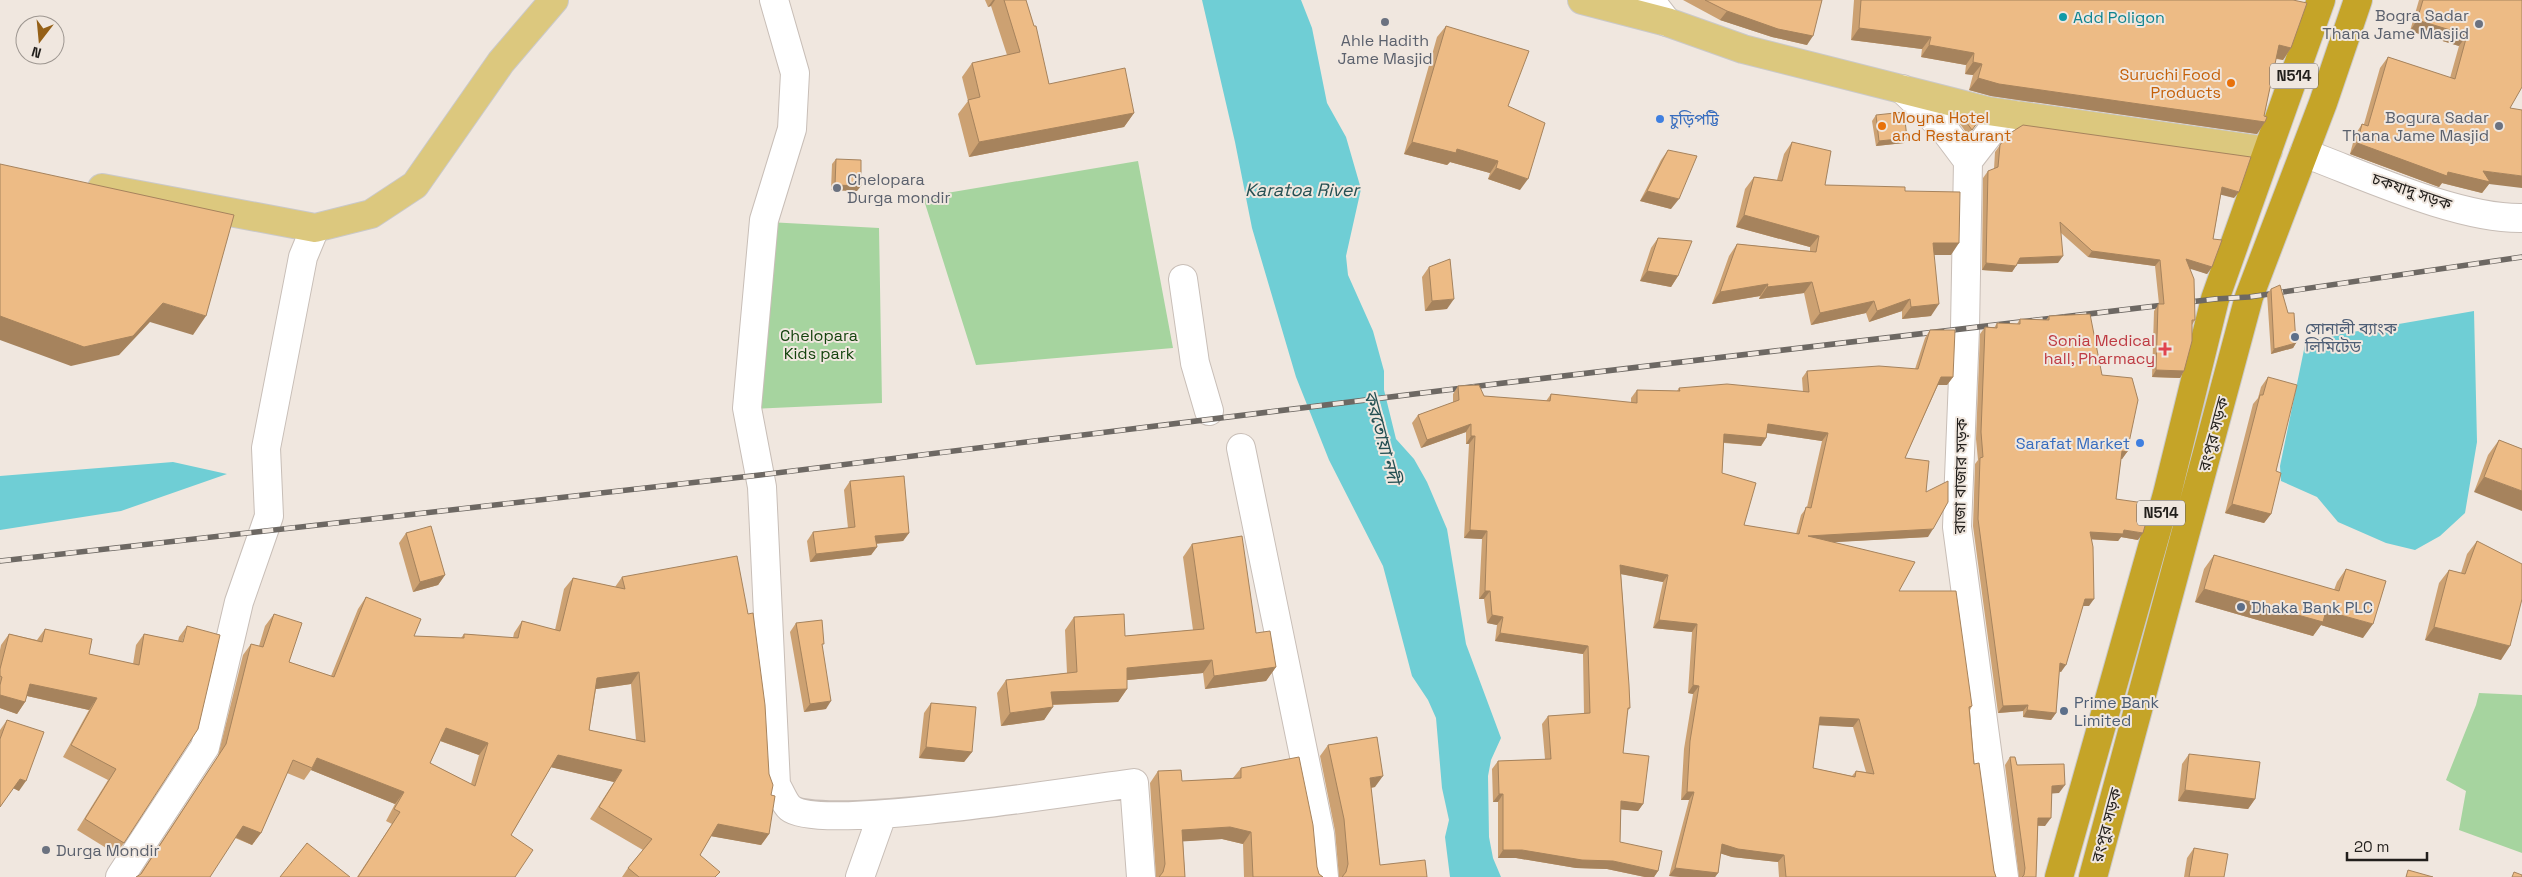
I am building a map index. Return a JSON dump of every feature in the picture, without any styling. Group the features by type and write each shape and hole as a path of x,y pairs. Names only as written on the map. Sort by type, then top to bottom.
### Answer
{"highway":[{"name":"রংপুর সড়ক","path":"2059,877 2167,494 2215,299 2321,0"},
{"name":"রংপুর সড়ক","path":"2093,877 2249,297 2304,153 2358,0"}],"main road":[{"path":"76,183 315,228 371,214 415,185 501,62 554,0"},
{"path":"1582,0 1667,22 1743,49 1988,111 2268,151"}],"street":[{"path":"774,0 795,73 792,129 764,220 748,408 762,487 776,785 790,808 809,815 882,815 1134,783 1141,877"},
{"path":"1650,0 1667,22"},
{"path":"1902,89 1944,129 1968,162 1992,130 2016,115"},
{"name":"চকযাদু সড়ক","path":"2304,153 2439,203 2506,218 2522,218"},
{"name":"রাজা বাজার সড়ক","path":"1968,162 1957,527 2004,877"},
{"path":"120,877 205,747 239,602 269,516 266,448 304,257 315,228"},
{"path":"1182,279 1195,363 1209,412"},
{"path":"1241,448 1320,834 1324,877"},
{"path":"860,877 882,815"}],"green space":[{"path":"1138,161 1173,348 976,365 923,197"},
{"name":"Chelopara Kids park","path":"768,222 879,228 882,403 753,409"},
{"path":"2479,693 2522,695 2522,853 2459,830 2466,791 2446,780"}],"water":[{"name":"Karatoa River","path":"1202,0 1301,0 1312,28 1327,103 1346,137 1361,189 1346,256 1348,275 1373,331 1384,371 1384,390 1396,439 1414,459 1427,482 1447,529 1466,644 1501,738 1491,760 1488,776 1489,837 1493,858 1501,877 1450,877 1445,837 1449,820 1442,788 1436,718 1428,700 1412,676 1383,566 1329,460 1296,377 1252,228 1235,142"},
{"path":"2474,311 2477,442 2465,513 2440,536 2415,550 2386,543 2338,522 2317,497 2281,481 2280,466 2306,340"},
{"path":"173,462 227,474 121,511 0,530 0,476"}],"building":[{"path":"1004,0 1026,0 1034,26 1036,26 1049,84 1125,68 1134,113 979,142 968,100 980,97 972,63 1020,52"},
{"path":"1705,0 1822,0 1813,36 1778,29 1727,11"},
{"path":"1861,0 2293,0 2307,3 2291,48 2279,45 2264,116 2267,117 2265,122 1999,84 1978,78 1982,64 1973,62 1974,53 1929,45 1931,37 1859,28"},
{"path":"2423,0 2522,0 2522,87 2510,108 2522,110 2522,176 2483,171 2490,182 2448,172 2447,176 2357,143 2362,124 2368,126 2388,57 2455,79 2467,35 2417,20"},
{"path":"1446,26 1529,51 1508,106 1545,123 1528,179 1496,168 1498,161 1457,149 1456,153 1412,142"},
{"path":"1904,112 1907,138 1879,141 1876,115"},
{"path":"1965,115 1980,119 1972,130 1964,119"},
{"path":"2023,125 2251,157 2239,192 2222,187 2213,239 2222,240 2212,267 2186,259 2194,279 2195,320 2192,320 2192,341 2184,371 2156,370 2158,304 2164,304 2160,260 2092,251 2060,222 2063,256 2020,258 2016,266 1986,263 1988,171 1998,167 2000,145 2007,135"},
{"path":"1792,142 1831,151 1825,185 1905,187 1905,191 1960,192 1959,243 1933,243 1939,304 1911,307 1910,299 1877,311 1874,301 1820,313 1812,282 1767,287 1768,284 1720,292 1737,244 1816,252 1819,236 1744,215 1754,177 1782,181"},
{"path":"1668,150 1697,156 1679,199 1647,191"},
{"path":"836,159 861,160 861,186 835,185"},
{"path":"0,164 234,215 206,316 163,303 133,336 84,347 0,316"},
{"path":"1658,238 1692,241 1678,276 1647,271"},
{"path":"1450,259 1454,299 1432,301 1429,267"},
{"path":"2280,285 2288,313 2294,313 2296,343 2274,349 2271,289"},
{"path":"2090,314 2102,375 2132,378 2138,400 2127,452 2122,451 2116,499 2151,504 2143,533 2124,530 2123,534 2090,532 2093,547 2094,599 2085,599 2066,665 2060,663 2056,713 2027,710 2028,705 2003,706 1978,519 1980,458 1983,457 1981,432 1985,327 1997,328 1997,323 2020,324 2020,319 2049,320 2049,316"},
{"path":"1930,330 1955,330 1953,377 1941,377 1905,458 1929,461 1926,492 1948,481 1948,502 1933,529 1808,536 1915,562 1899,591 1956,591 1972,706 1969,707 1974,764 1979,763 1996,877 1786,877 1784,855 1738,849 1722,844 1718,873 1675,868 1694,792 1687,792 1690,741 1699,686 1693,685 1697,624 1659,620 1668,575 1620,565 1630,708 1628,708 1623,753 1649,756 1643,804 1621,801 1620,842 1662,851 1658,871 1613,861 1582,860 1522,850 1503,850 1503,794 1499,794 1498,761 1551,759 1548,716 1590,713 1588,646 1500,633 1503,617 1492,615 1490,591 1485,591 1487,531 1470,530 1475,436 1471,436 1471,424 1427,440 1418,415 1459,400 1458,386 1479,385 1484,396 1550,401 1551,394 1637,403 1637,390 1680,391 1679,388 1727,384 1809,392 1807,371 1879,366 1918,369","holes":["1768,424 1828,433 1811,508 1806,507 1799,534 1744,525 1756,483 1722,473 1724,434 1766,438","1820,717 1859,719 1874,774 1856,771 1855,777 1813,768"]},
{"path":"2268,377 2297,385 2276,471 2281,473 2271,514 2232,504 2260,395 2263,395"},
{"path":"2499,440 2522,449 2522,491 2484,477"},
{"path":"904,476 909,533 875,536 877,547 816,554 813,532 855,527 850,481"},
{"path":"431,526 445,575 420,582 406,533"},
{"path":"1242,536 1256,633 1270,631 1276,667 1214,676 1212,660 1127,668 1127,689 1051,692 1053,707 1010,713 1006,680 1077,672 1074,617 1124,614 1125,636 1204,629 1192,544"},
{"path":"2477,541 2522,564 2522,599 2510,646 2434,627 2449,570 2465,574"},
{"path":"2214,555 2339,591 2346,569 2386,581 2373,624 2326,611 2323,622 2204,589"},
{"path":"737,556 748,614 753,613 765,705 769,774 773,785 771,795 775,796 769,834 718,824 700,855 720,872 715,877 639,877 628,868 652,839 599,807 622,770 558,755 511,835 533,850 515,877 358,877 400,812 394,809 404,792 317,758 312,768 293,760 261,833 243,826 210,877 136,877 141,874 226,744 251,644 263,647 274,614 302,623 289,662 334,677 366,597 421,619 414,636 464,638 464,634 518,638 522,621 560,631 573,578 625,589 622,577","holes":["639,672 645,742 589,730 597,678","446,728 488,743 475,786 430,763"]},
{"path":"822,620 824,644 822,644 831,701 810,704 796,623"},
{"path":"187,626 220,635 198,729 124,843 85,819 116,769 71,745 97,698 30,684 25,702 0,695 2,677 0,676 0,669 9,634 42,642 45,629 92,639 89,654 139,665 144,634 183,642"},
{"path":"931,703 976,707 972,752 926,747"},
{"path":"7,720 44,732 26,781 20,779 0,807 0,739"},
{"path":"1377,737 1383,776 1370,778 1380,865 1425,860 1427,877 1342,877 1346,872 1348,864 1344,819 1328,745"},
{"path":"2189,754 2260,762 2255,799 2185,790"},
{"path":"1299,757 1313,825 1317,867 1319,874 1323,877 1253,877 1251,832 1230,827 1182,830 1185,877 1159,877 1163,872 1165,864 1158,771 1181,770 1182,781 1241,778 1241,768"},
{"path":"2010,757 2015,757 2017,765 2064,764 2065,785 2052,786 2051,818 2038,818 2036,877 2022,877 2025,868"},
{"path":"307,843 350,877 280,877"},
{"path":"2194,848 2228,854 2224,877 2189,877"},
{"path":"2408,870 2433,877 2406,877"},
{"path":"2514,872 2522,875 2522,877 2512,877"}],"railway":[{"path":"0,561 760,475 1487,385 2215,299 2249,297 2522,257"}],"place":[{"name":"Add Poligon","path":"2063,17"},
{"name":"Ahle Hadith Jame Masjid","path":"1385,22"},
{"name":"Bogra Sadar Thana Jame Masjid","path":"2479,24"},
{"name":"Suruchi Food Products","path":"2231,83"},
{"name":"চুড়িপট্টি","path":"1660,119"},
{"name":"Moyna Hotel and Restaurant","path":"1882,126"},
{"name":"Bogura Sadar Thana Jame Masjid","path":"2499,126"},
{"name":"Chelopara Durga mondir","path":"837,188"},
{"name":"সোনালী ব্যাংক লিমিটেড","path":"2295,337"},
{"name":"Sonia Medical hall, Pharmacy","path":"2165,349"},
{"name":"Sarafat Market","path":"2140,443"},
{"name":"Dhaka Bank PLC","path":"2241,607"},
{"name":"Prime Bank Limited","path":"2064,711"},
{"name":"Durga Mondir","path":"46,850"}],"water label":[{"name":"করতোয়া নদী","path":"1382,437"}]}
